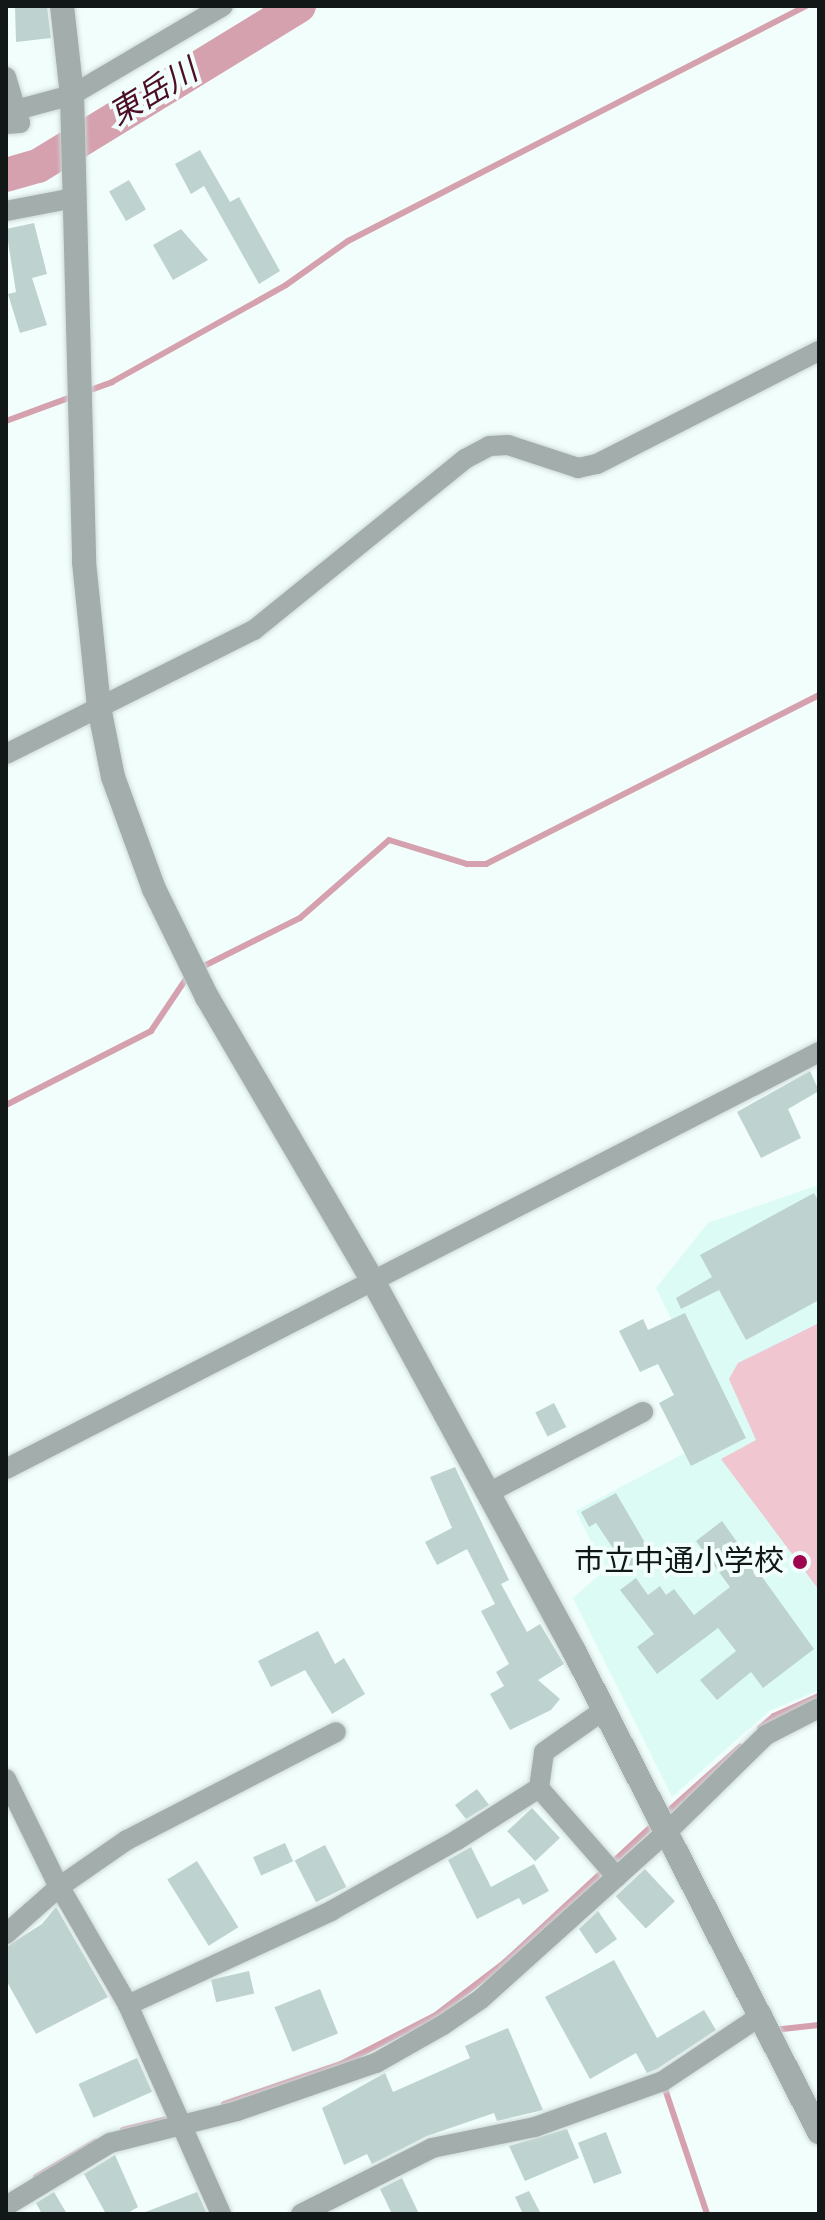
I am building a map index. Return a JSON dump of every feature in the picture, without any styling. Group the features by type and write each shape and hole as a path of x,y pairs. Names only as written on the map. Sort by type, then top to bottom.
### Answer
{"street":[{"path":"62,6 72,95 84,562 99,707 113,777 154,889 207,997 372,1279 488,1493 669,1830 819,2132"},
{"path":"6,77 11,117 72,95 223,6"},
{"path":"6,211 74,198"},
{"path":"6,754 254,630 465,459 489,446 508,445 578,468 597,464 819,351"},
{"path":"6,1469 372,1279 818,1056"},
{"path":"488,1493 643,1412"},
{"path":"6,2206 110,2143 185,2125 394,2055 481,1999 669,1830 766,1735 819,1708"},
{"path":"604,1710 544,1752 539,1788 617,1877"},
{"path":"6,1934 59,1887 127,1840 336,1732"},
{"path":"6,1779 59,1887 128,2005 185,2125 221,2214"},
{"path":"128,2005 331,1911 539,1788"},
{"path":"301,2214 432,2148 508,2135 663,2081 767,2026"}],"shaded area":[{"path":"819,1185 819,1690 769,1711 672,1797 573,1598 605,1570 576,1511 726,1431 656,1288 708,1223"},
{"path":"819,1323 819,1590 721,1459 756,1440 729,1379 738,1363"}],"building":[{"path":"15,6 47,6 51,38 16,42"},
{"path":"200,150 230,202 239,197 280,271 259,284 204,186 191,194 175,164"},
{"path":"129,180 146,209 126,221 109,192"},
{"path":"34,223 47,274 32,278 47,325 20,333 8,294 16,292 6,229"},
{"path":"181,229 208,260 173,280 153,245"},
{"path":"810,1071 819,1091 788,1109 801,1138 761,1158 737,1112"},
{"path":"814,1193 819,1202 819,1300 746,1340 719,1290 681,1309 676,1298 712,1277 700,1255"},
{"path":"685,1313 746,1438 691,1466 659,1403 674,1395 658,1364 640,1372 619,1331 643,1319 648,1330"},
{"path":"554,1403 566,1427 548,1437 535,1413"},
{"path":"455,1467 509,1580 501,1584 527,1632 540,1624 564,1664 538,1680 560,1699 551,1710 510,1730 490,1694 504,1686 496,1672 509,1664 481,1611 495,1604 467,1549 437,1565 425,1542 452,1528 430,1477"},
{"path":"616,1493 651,1553 627,1569 596,1523 589,1527 581,1512"},
{"path":"722,1521 814,1649 763,1688 751,1672 717,1700 700,1680 736,1651 718,1628 657,1674 637,1647 654,1634 620,1590 636,1578 648,1595 660,1586 666,1595 674,1589 694,1615 730,1587 696,1541"},
{"path":"318,1631 335,1664 344,1658 365,1694 332,1714 305,1670 271,1687 258,1661"},
{"path":"477,1789 489,1805 466,1819 455,1805"},
{"path":"532,1808 560,1838 535,1861 507,1831"},
{"path":"285,1843 293,1861 261,1876 253,1857"},
{"path":"325,1845 346,1887 316,1902 295,1860"},
{"path":"471,1847 491,1887 534,1864 549,1891 523,1905 519,1898 477,1919 448,1860"},
{"path":"197,1861 238,1927 209,1946 167,1880"},
{"path":"645,1869 675,1901 646,1928 616,1896"},
{"path":"56,1907 108,1997 36,2034 6,1980 6,1947 42,1924"},
{"path":"598,1911 617,1939 596,1954 579,1929"},
{"path":"614,1960 657,2038 704,2010 716,2030 647,2073 636,2053 590,2079 545,1997"},
{"path":"249,1971 254,1993 216,2002 211,1980"},
{"path":"320,1989 338,2034 293,2052 275,2007"},
{"path":"508,2028 543,2110 497,2121 494,2113 427,2136 372,2164 367,2154 344,2165 322,2108 385,2073 393,2092 470,2058 465,2046"},
{"path":"137,2058 152,2092 94,2118 79,2084"},
{"path":"567,2129 579,2158 525,2181 509,2146"},
{"path":"606,2132 622,2173 594,2184 578,2143"},
{"path":"115,2155 138,2207 126,2214 106,2214 84,2174"},
{"path":"402,2178 419,2214 392,2214 380,2189"},
{"path":"529,2191 541,2214 523,2214 515,2197"},
{"path":"54,2192 67,2214 42,2214 36,2203"},
{"path":"197,2192 207,2214 143,2214 143,2213"}],"waterway":[{"name":"東岳川","path":"6,175 38,166 299,6"},
{"path":"85,392 112,382 286,285 348,241 806,6"},
{"path":"6,421 74,396"},
{"path":"200,968 300,918 389,840 467,864 486,864 819,695"},
{"path":"6,1105 151,1031 190,973"},
{"path":"760,1728 774,1716 819,1696"},
{"path":"665,1814 740,1747"},
{"path":"224,2104 341,2064 436,2015 505,1962 654,1824"},
{"path":"773,2030 819,2025"},
{"path":"664,2086 707,2214"},
{"path":"123,2130 167,2119"},
{"path":"36,2177 95,2142"}],"place":[{"name":"市立中通小学校","path":"800,1562"}]}
